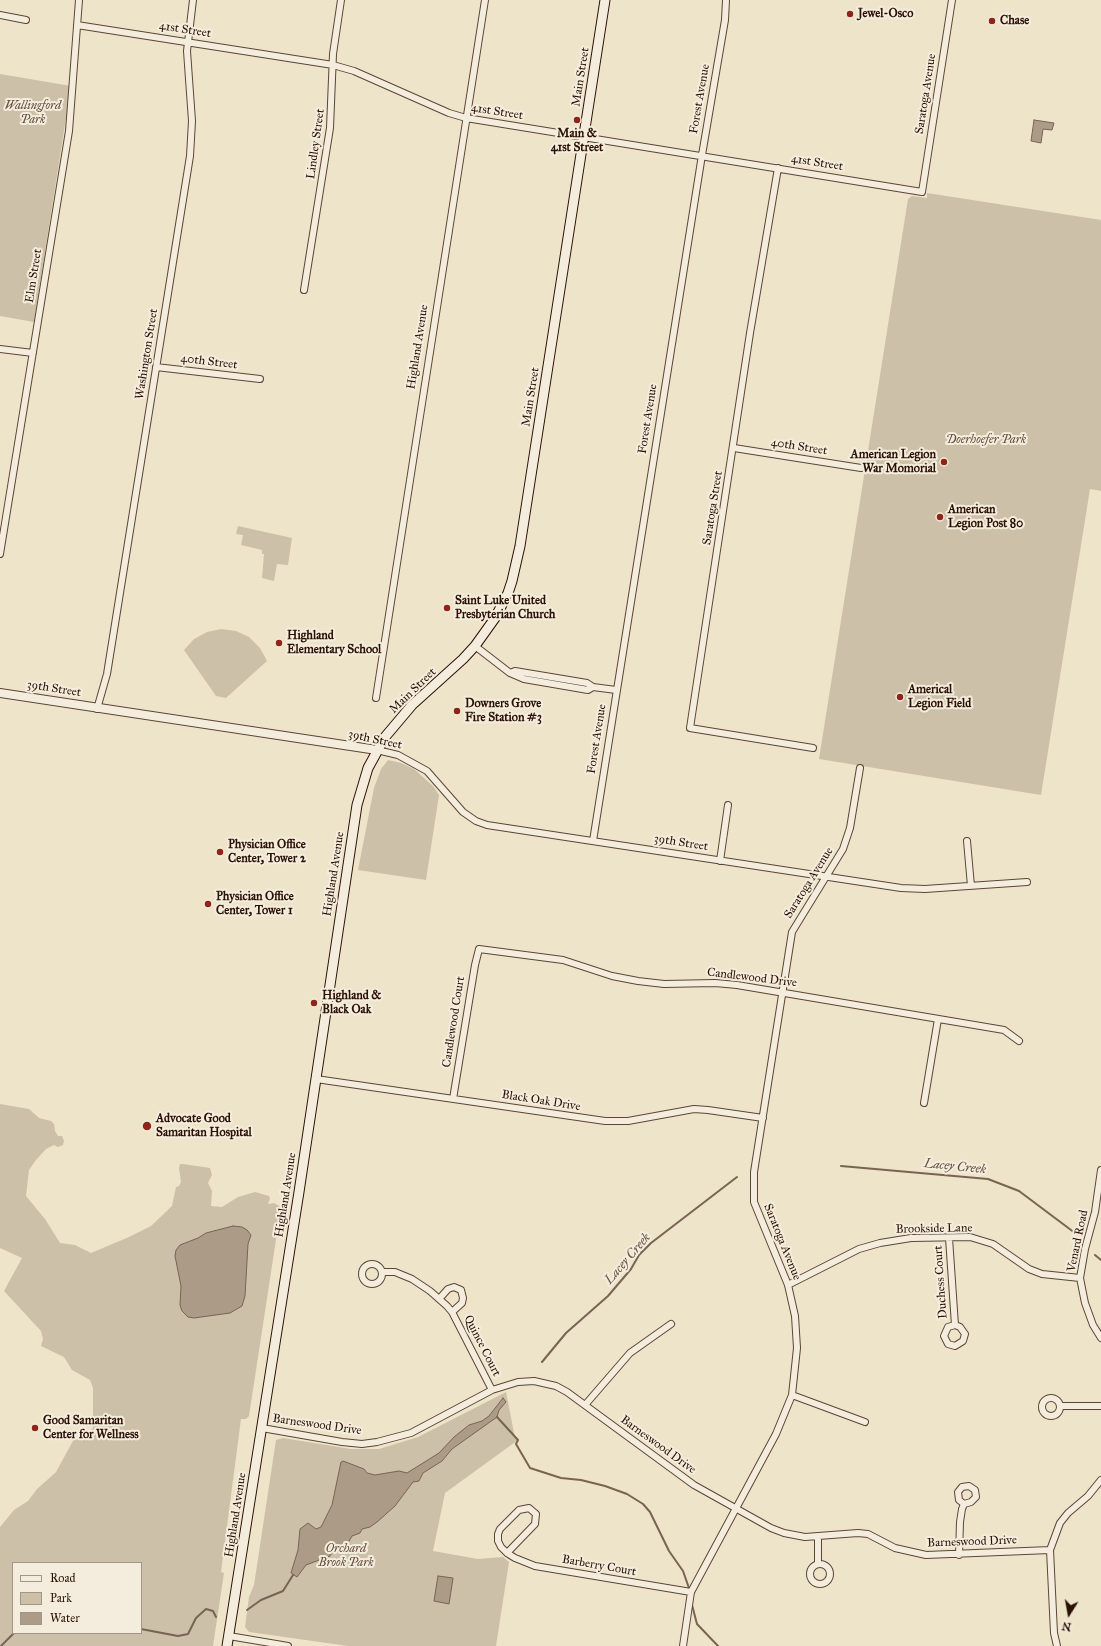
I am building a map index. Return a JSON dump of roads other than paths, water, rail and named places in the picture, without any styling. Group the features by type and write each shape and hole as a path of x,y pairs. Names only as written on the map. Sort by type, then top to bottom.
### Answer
{"main road":[{"name":"Main Street","path":"377,750 401,717 475,646 502,607 516,568 605,0"},
{"name":"Highland Avenue","path":"227,1646 316,1079 354,818 360,792 377,750"}],"street":[{"name":"Elm Street","path":"0,554 69,131 80,0"},
{"name":"Washington Street","path":"97,709 107,674 192,146 188,41 193,0"},
{"name":"Lindley Street","path":"304,290 330,128 333,64 341,0"},
{"name":"Highland Avenue","path":"376,698 485,0"},
{"name":"Forest Avenue","path":"593,841 702,155 725,20 726,0"},
{"name":"Saratoga Avenue","path":"922,192 952,0"},
{"path":"0,15 26,20"},
{"name":"41st Street","path":"77,25 333,64 354,71 449,113 466,118 702,155 922,192"},
{"name":"Saratoga Street","path":"778,168 750,333 734,448 690,728 813,748"},
{"path":"0,349 33,353"},
{"name":"40th Street","path":"156,367 260,379"},
{"name":"40th Street","path":"734,448 861,468"},
{"path":"475,646 510,674 524,679 588,690 593,687 616,690"},
{"name":"39th Street","path":"0,693 97,709 377,750 398,755 427,771 457,806 476,821 502,828 914,889 1026,882"},
{"name":"Saratoga Avenue","path":"683,1646 691,1592 737,1510 776,1434 792,1395 797,1340 795,1316 788,1286 754,1202 754,1172 792,932 847,841 860,768"},
{"name":"39th Street","path":"720,861 728,805"},
{"path":"967,841 972,886"},
{"name":"Candlewood Drive","path":"479,949 493,949 563,960 612,976 638,982 664,984 715,983 1004,1030 1019,1041"},
{"name":"Candlewood Court","path":"453,1099 475,965 479,949"},
{"path":"924,1103 938,1019"},
{"name":"Black Oak Drive","path":"316,1079 605,1122 628,1121 694,1109 763,1118"},
{"name":"Venard Road","path":"1101,1170 1098,1213 1085,1249 1080,1278 1085,1303 1093,1325 1101,1338"},
{"name":"Brookside Lane","path":"788,1286 852,1252 871,1246 899,1240 970,1237 993,1244 1029,1269 1042,1274 1080,1278"},
{"name":"Duchess Court","path":"949,1238 955,1325"},
{"name":"Quince Court","path":"382,1272 395,1272 412,1279 440,1298 452,1312 492,1390"},
{"name":"Quince Court","path":"440,1298 448,1289 454,1287 461,1290 463,1298 462,1303 452,1312"},
{"path":"585,1405 630,1353 671,1324"},
{"name":"Barneswood Drive","path":"262,1428 342,1442 362,1444 377,1442 411,1433 492,1390 518,1382 534,1381 556,1386 585,1405 694,1485 737,1510 771,1528 784,1533 805,1537 858,1532 868,1534 895,1548 916,1554 960,1555 1050,1550"},
{"path":"792,1395 865,1422"},
{"path":"1060,1406 1101,1406"},
{"path":"1057,1646 1054,1634 1050,1550 1060,1523 1068,1512 1088,1496 1101,1480"},
{"path":"960,1555 960,1522 964,1504"},
{"path":"529,1508 536,1514 535,1524 507,1553 498,1541 500,1529 519,1510 529,1508"},
{"path":"818,1536 818,1564"},
{"name":"Barberry Court","path":"507,1553 525,1563 535,1566 691,1592"},
{"path":"229,1636 288,1646"}],"water":[{"path":"1034,120 1054,123 1052,130 1043,129 1041,143 1031,141"},
{"path":"233,1226 242,1227 251,1235 248,1244 245,1296 242,1306 230,1313 194,1318 188,1317 182,1311 180,1305 181,1286 175,1256 176,1250 180,1245 206,1233"},
{"path":"503,1398 506,1402 499,1410 497,1417 452,1449 442,1461 423,1473 419,1481 413,1482 395,1506 377,1522 370,1527 362,1529 360,1533 352,1536 348,1543 337,1546 330,1556 306,1565 297,1577 291,1573 298,1550 300,1529 308,1523 316,1529 321,1527 332,1505 341,1462 343,1461 364,1469 367,1473 375,1475 399,1471 407,1473 439,1453 454,1437 469,1425 482,1421 489,1416"},
{"path":"438,1576 453,1578 449,1604 434,1601"}],"waterway":[{"name":"Lacey Creek","path":"841,1166 988,1179 1019,1191 1075,1233"},
{"name":"Lacey Creek","path":"542,1362 566,1333 608,1296 631,1269 639,1255 651,1243 737,1177"},
{"name":"Lacey Creek","path":"1095,1255 1101,1260"},
{"path":"497,1417 518,1440 516,1444 530,1468 561,1478 581,1480 605,1486 627,1494 643,1504 650,1512 669,1551 683,1571 690,1591"},
{"name":"Lacey Creek","path":"247,1610 261,1600 283,1591 293,1575"},
{"path":"692,1605 697,1624 718,1646"},
{"name":"Lacey Creek","path":"142,1629 178,1636 188,1634 196,1618 206,1609 213,1611 216,1617"},
{"name":"Lacey Creek","path":"1,1646 13,1634"}],"place":[{"name":"Jewel-Osco","path":"850,14"},
{"name":"Chase","path":"992,21"},
{"name":"Main & 41st Street","path":"577,120"},
{"name":"American Legion War Momorial","path":"944,462"},
{"name":"American Legion Post 80","path":"940,517"},
{"name":"Saint Luke United Presbyterian Church","path":"447,608"},
{"name":"Highland Elementary School","path":"279,643"},
{"name":"Americal Legion Field","path":"900,697"},
{"name":"Downers Grove Fire Station #3","path":"457,711"},
{"name":"Physician Office Center, Tower 2","path":"220,852"},
{"name":"Physician Office Center, Tower 1","path":"208,904"},
{"name":"Highland & Black Oak","path":"314,1003"},
{"name":"Advocate Good Samaritan Hospital","path":"147,1126"},
{"name":"Good Samaritan Center for Wellness","path":"35,1428"}],"park label":[{"name":"Wallingford Park","path":"33,113"},
{"name":"Doerhoefer Park","path":"986,440"},
{"name":"Orchard Brook Park","path":"346,1556"}]}
